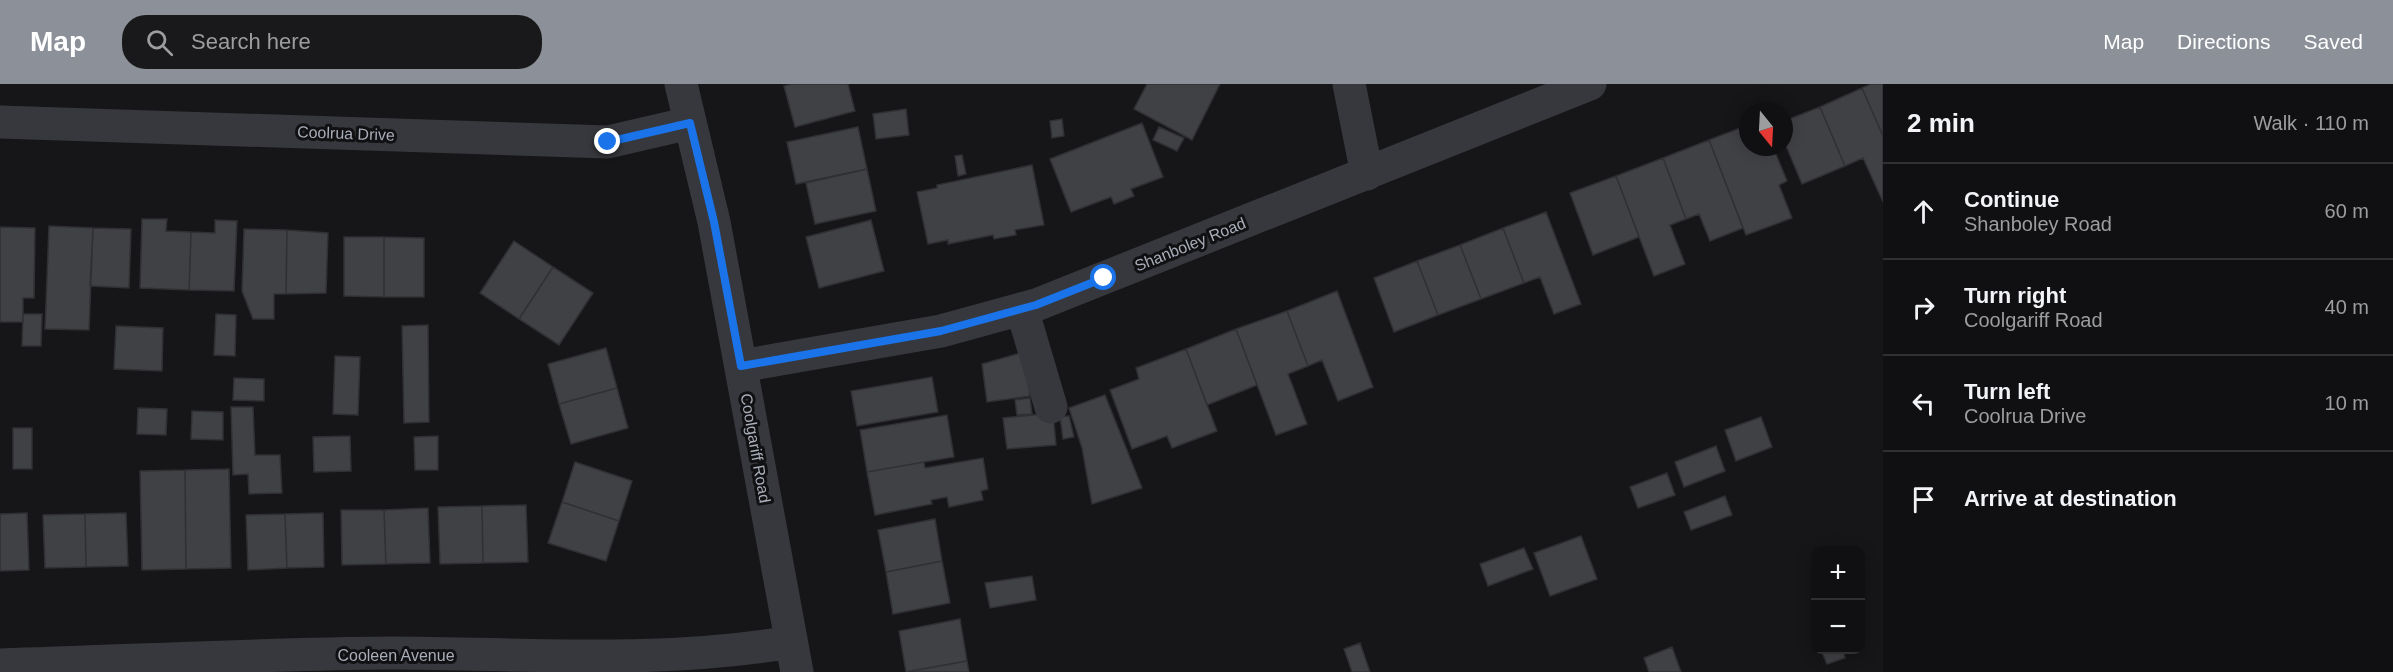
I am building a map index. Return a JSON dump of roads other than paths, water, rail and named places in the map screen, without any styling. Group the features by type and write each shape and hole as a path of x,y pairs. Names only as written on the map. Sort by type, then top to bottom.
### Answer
{"street":[{"name":"Coolgariff Road","path":"681,84 714,222 794,657"},
{"path":"1349,84 1367,174"},
{"name":"Shanboley Road","path":"741,366 941,331 1022,309 1590,84"},
{"name":"Coolrua Drive","path":"0,122 608,142 690,123"},
{"path":"1022,309 1051,407"},
{"name":"Cooleen Avenue","path":"0,665 390,653 598,658 697,655 794,657"}]}
